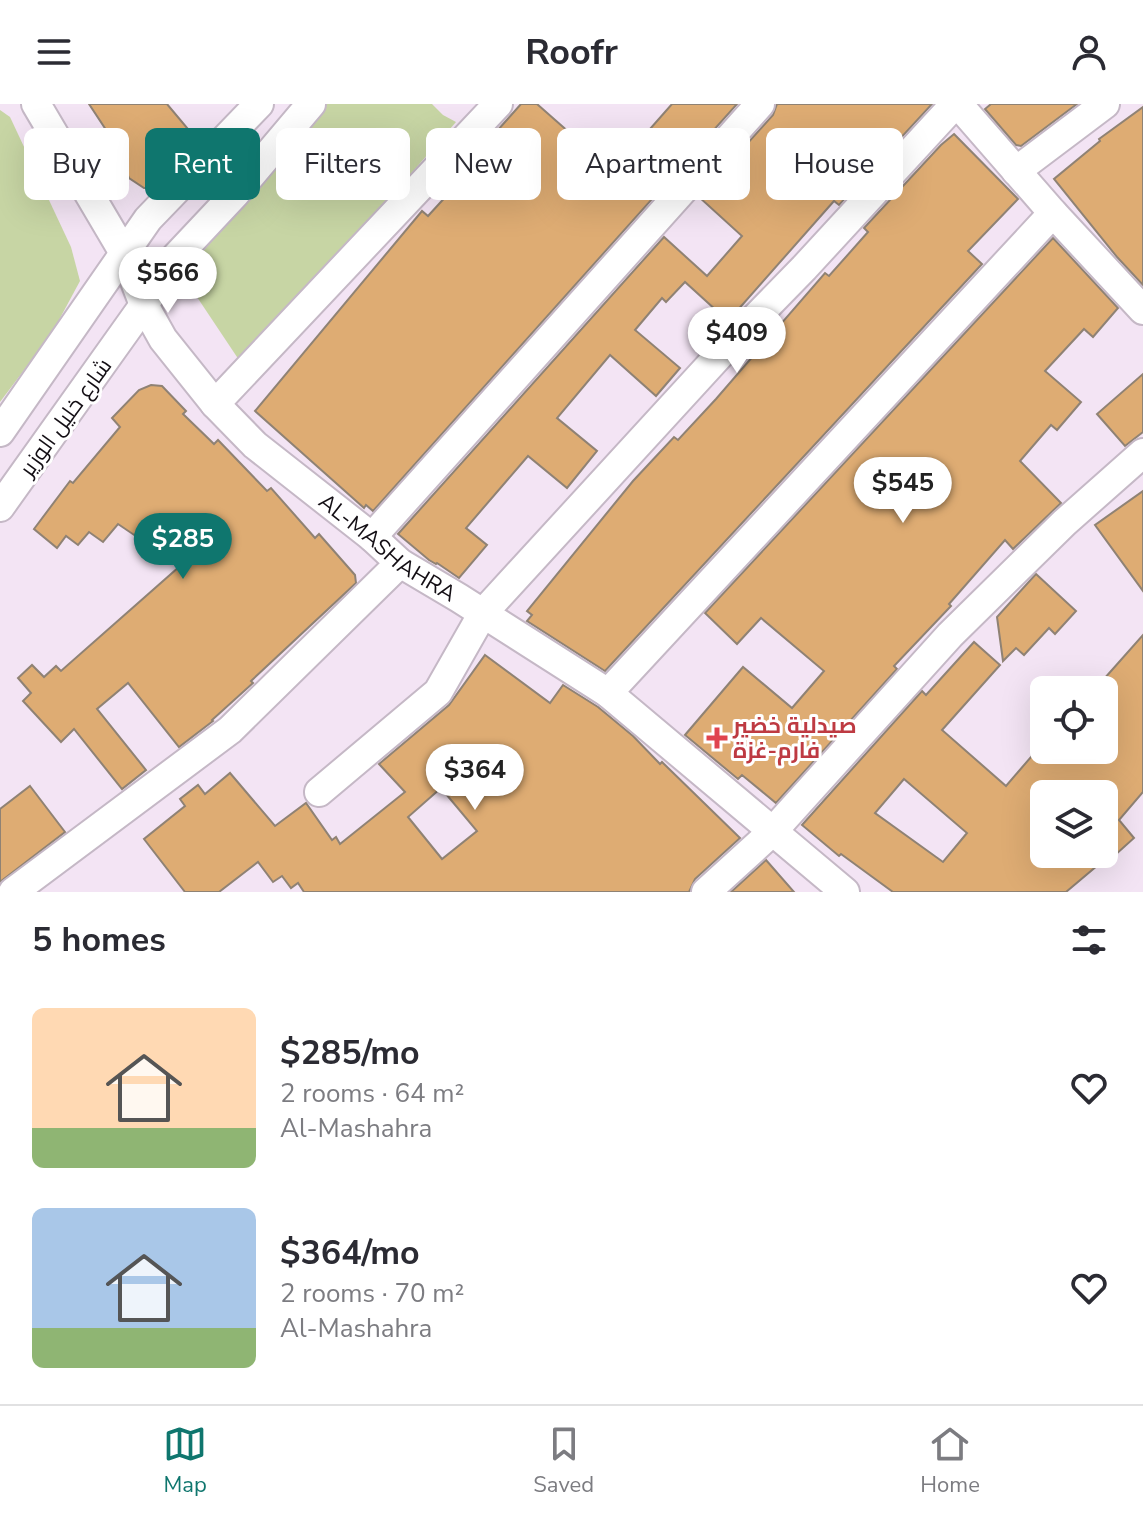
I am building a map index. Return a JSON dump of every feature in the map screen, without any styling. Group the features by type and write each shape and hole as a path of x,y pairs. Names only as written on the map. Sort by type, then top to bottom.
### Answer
{"street":[{"name":"AL-MASHAHRA","path":"36,104 124,253 144,305 163,339 215,404 276,462 372,537 400,563 608,693 845,892"},
{"name":"شارع خليل الوزير","path":"0,432 148,219 259,104"},
{"name":"شارع خليل الوزير","path":"0,507 172,261 235,194 311,104"},
{"path":"215,404 498,104"},
{"path":"372,537 760,104"},
{"path":"319,792 438,692 483,613 956,104 1143,310"},
{"path":"1016,171 1105,104"},
{"path":"608,693 1053,213"},
{"path":"706,892 772,832 950,635 1064,523 1143,453"},
{"path":"13,892 230,730 400,563"}],"green space":[{"path":"323,104 432,104 456,122 451,128 426,128 426,156 410,175 410,128 303,128"},
{"path":"0,110 10,117 24,147 24,200 49,200 71,247 80,281 52,333 0,402"},
{"path":"276,162 276,200 388,200 243,366 183,276 245,200 260,200 260,181"}],"building":[{"path":"89,104 167,104 187,128 145,128 144,188 129,178 129,128 105,128"},
{"path":"521,104 537,104 564,128 557,128 557,200 651,200 373,511 366,505 364,508 255,411 422,211 428,216 443,200 541,200 541,128 500,128"},
{"path":"672,104 737,104 716,128 651,128"},
{"path":"777,104 932,104 903,135 903,128 766,128 766,200 844,200 839,205 834,201 728,321 685,282 666,302 662,298 635,330 680,368 656,396 610,355 557,418 597,451 567,488 528,456 466,528 487,545 459,578 429,560 398,534 664,237 707,276 742,236 702,200 750,200 750,140 773,115"},
{"path":"991,104 1077,104 1021,146 1016,145 985,109"},
{"path":"1143,107 1143,285 1054,179 1099,139"},
{"path":"954,134 1018,199 968,251 982,264 605,671 527,621 532,615 527,611 633,481 674,437 678,440 716,399 825,273 829,276 868,232 864,228 890,200 903,200 903,186"},
{"path":"1053,238 1118,308 1093,337 1084,329 1045,371 1081,402 1057,430 1051,425 1020,461 1061,503 1013,549 1005,540 949,604 951,606 894,666 897,669 776,803 742,775 738,779 685,735 743,667 792,708 824,671 761,618 737,644 705,613"},
{"path":"1143,374 1143,432 1125,446 1097,414"},
{"path":"151,385 162,386 186,411 183,414 214,444 218,440 267,491 271,488 315,538 319,534 355,575 356,583 213,721 179,747 128,683 97,709 146,770 122,789 74,729 61,742 23,701 31,693 18,678 32,665 44,677 56,666 61,671 180,566 118,524 103,542 89,532 78,545 66,536 57,548 34,529 70,481 73,483 120,427 112,418 139,390"},
{"path":"1143,491 1143,591 1095,525"},
{"path":"1036,574 1076,611 1055,634 1049,628 1024,655 1016,648 1003,661 997,617"},
{"path":"1143,635 1143,792 1119,820 1134,838 1118,852 1118,780 1030,780 1030,868 1094,868 1066,892 893,892 841,854 839,856 802,825 922,691 926,695 974,642 1000,665 942,730 1006,786 1030,758 1030,764 1118,764 1118,676 1107,676","holes":["904,779 967,833 943,862 875,813"]},
{"path":"485,655 550,703 563,685 598,707 633,736 740,838 695,879 689,892 304,892 298,883 291,888 282,876 273,882 258,862 219,892 185,892 144,839 185,806 180,799 198,785 205,794 230,773 275,826 306,803 332,840 336,837 340,844 405,792 379,764 449,705","holes":["441,788 477,831 442,859 408,817"]},
{"path":"30,786 65,832 0,882 0,809"},
{"path":"766,860 794,892 731,892"}],"place":[{"name":"صيدلية خضير فارم-غزة","path":"717,738"}]}
